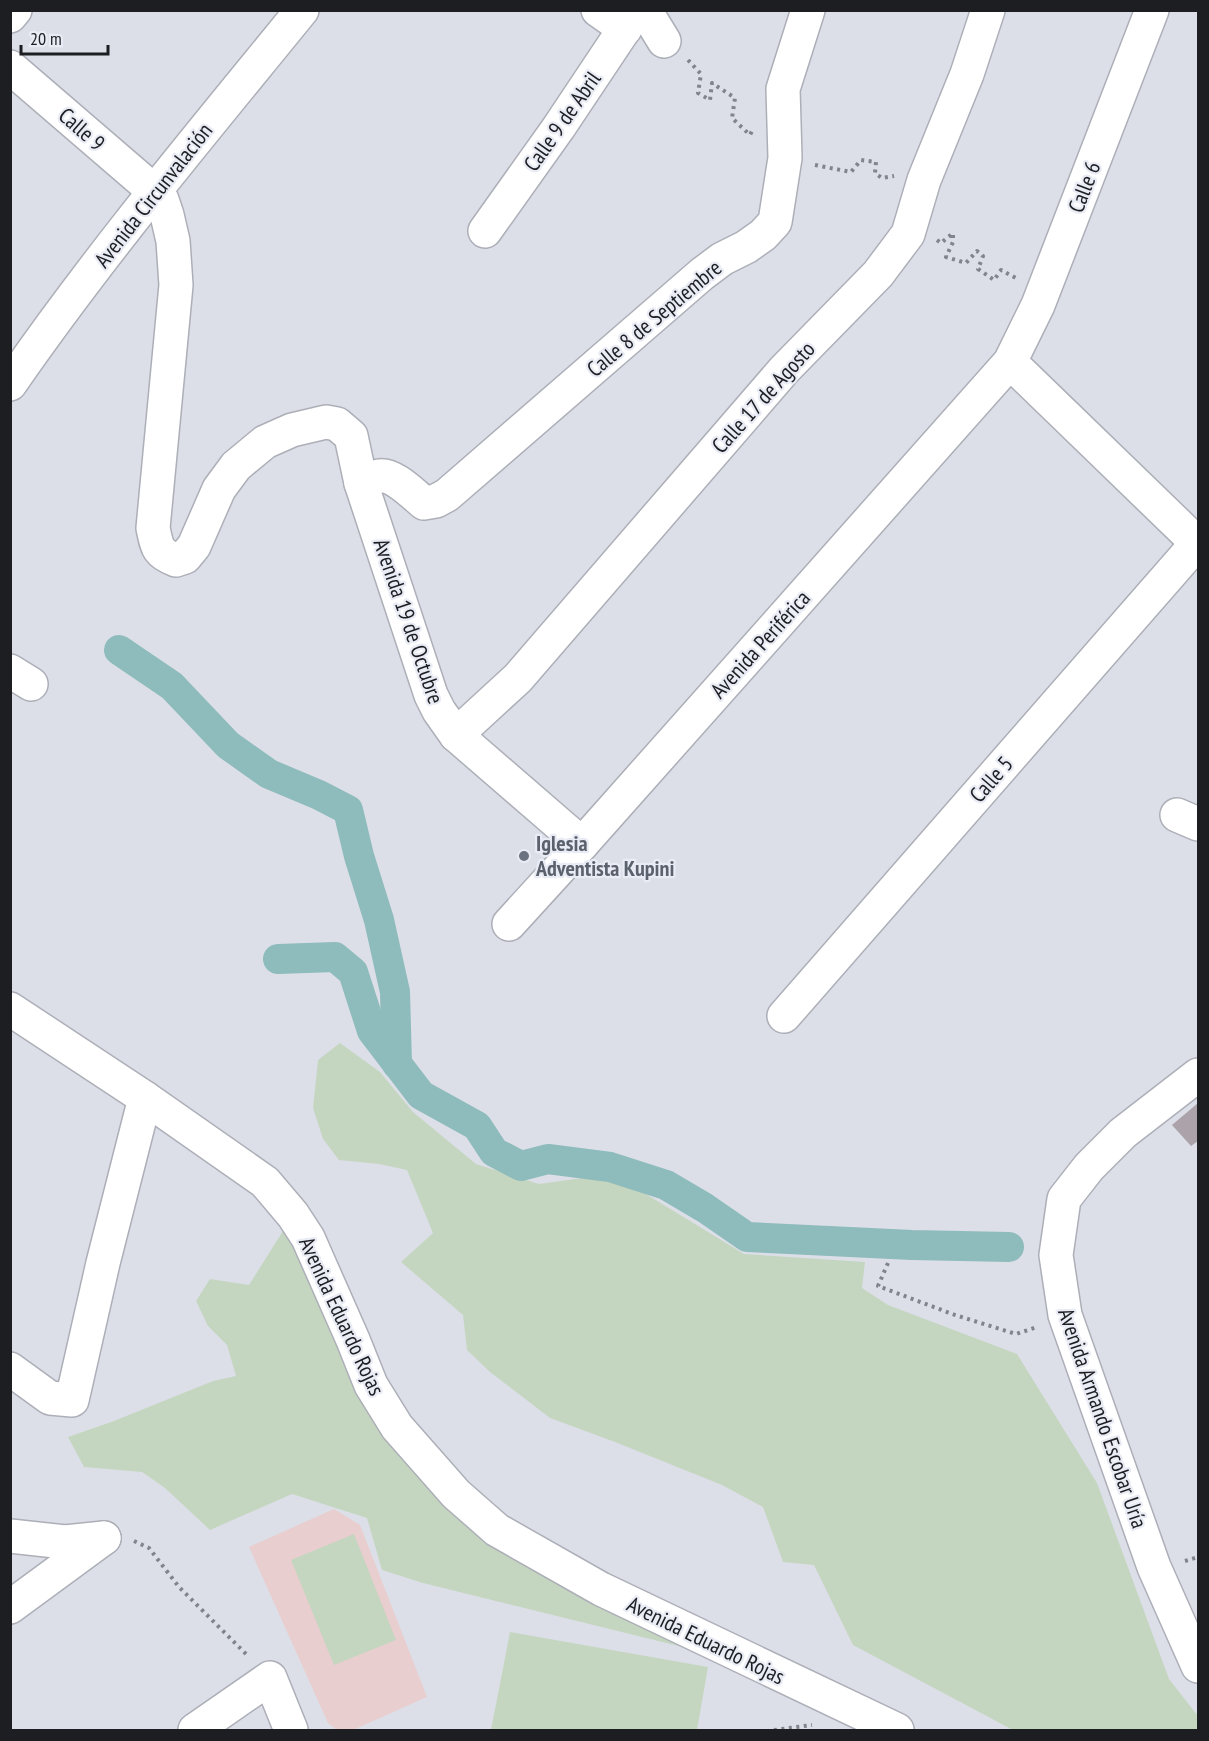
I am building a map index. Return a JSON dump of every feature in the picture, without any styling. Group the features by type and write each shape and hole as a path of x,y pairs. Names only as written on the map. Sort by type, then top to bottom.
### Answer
{"street":[{"path":"10,16 15,10"},
{"name":"Avenida Circunvalación","path":"10,384 47,330 154,191 302,10"},
{"path":"598,10 636,17 664,41"},
{"name":"Calle 8 de Septiembre","path":"361,483 379,476 387,476 396,480 424,503 436,501 447,495 702,274 722,259 763,235 775,222 784,158 783,89 808,10"},
{"name":"Calle 17 de Agosto","path":"456,735 518,678 784,370 878,274 908,234 924,180 967,74 988,10"},
{"name":"Calle 6","path":"1010,362 1038,305 1152,10"},
{"name":"Calle 9 de Abril","path":"485,231 636,17"},
{"name":"Calle 9","path":"10,67 154,191"},
{"name":"Avenida 19 de Octubre","path":"154,191 162,200 173,241 176,285 153,528 157,546 163,555 176,560 185,556 194,546 219,489 236,466 265,442 292,430 326,422 337,424 351,436 361,483 431,695 439,711 456,735 582,844"},
{"path":"1010,362 1198,542"},
{"name":"Avenida Periférica","path":"509,924 1010,362"},
{"name":"Calle 5","path":"784,1016 1198,542"},
{"name":"Avenida Eduardo Rojas","path":"10,1009 145,1098 265,1182 293,1215 308,1238 371,1385 397,1427 456,1494 497,1530 601,1589 897,1731"},
{"name":"Avenida Armando Escobar Uría","path":"1198,1076 1123,1133 1089,1167 1064,1199 1056,1255 1065,1316 1154,1567 1198,1666"},
{"path":"10,1370 50,1398 72,1400 103,1263 145,1098"},
{"path":"10,1536 65,1542 104,1538"},
{"path":"10,1607 104,1538"},
{"path":"195,1731 270,1678 291,1731"}],"path":[{"path":"664,41 667,55 680,68 688,59 701,74 698,93 710,100 712,83 735,98 732,118 750,135 753,127"},
{"path":"888,1263 878,1286 1016,1334 1065,1316"},
{"path":"104,1538 128,1539 149,1548 178,1587 270,1678"}],"shaded area":[{"path":"334,1509 360,1525 427,1697 353,1730 337,1730 328,1723 249,1547"}],"green space":[{"path":"340,1043 380,1072 413,1112 476,1164 539,1184 597,1176 641,1191 744,1254 865,1262 862,1288 888,1305 1017,1354 1097,1483 1169,1679 1198,1716 1198,1730 1013,1730 853,1645 814,1565 783,1562 763,1507 722,1485 550,1418 490,1372 467,1350 463,1315 401,1262 433,1233 407,1170 379,1164 339,1160 323,1139 313,1108 318,1060"},
{"path":"288,1223 346,1337 461,1493 788,1673 423,1583 382,1570 367,1518 292,1494 210,1530 165,1488 142,1472 84,1467 68,1437 213,1381 236,1376 227,1345 208,1326 196,1301 210,1279 249,1285"},
{"path":"354,1534 396,1640 334,1665 291,1560"},
{"path":"510,1632 708,1667 697,1730 491,1730"}],"building":[{"path":"1198,1103 1198,1141 1191,1146 1172,1125"}],"waterway":[{"path":"119,650 172,686 228,745 269,774 348,810 359,856 379,920 395,992 397,1064"},
{"path":"278,959 335,957 353,972 372,1031 421,1095 477,1126 494,1152 521,1166 548,1159 610,1167 666,1185 747,1237 1009,1247"}],"place":[{"name":"Iglesia Adventista Kupini","path":"524,856"}]}
